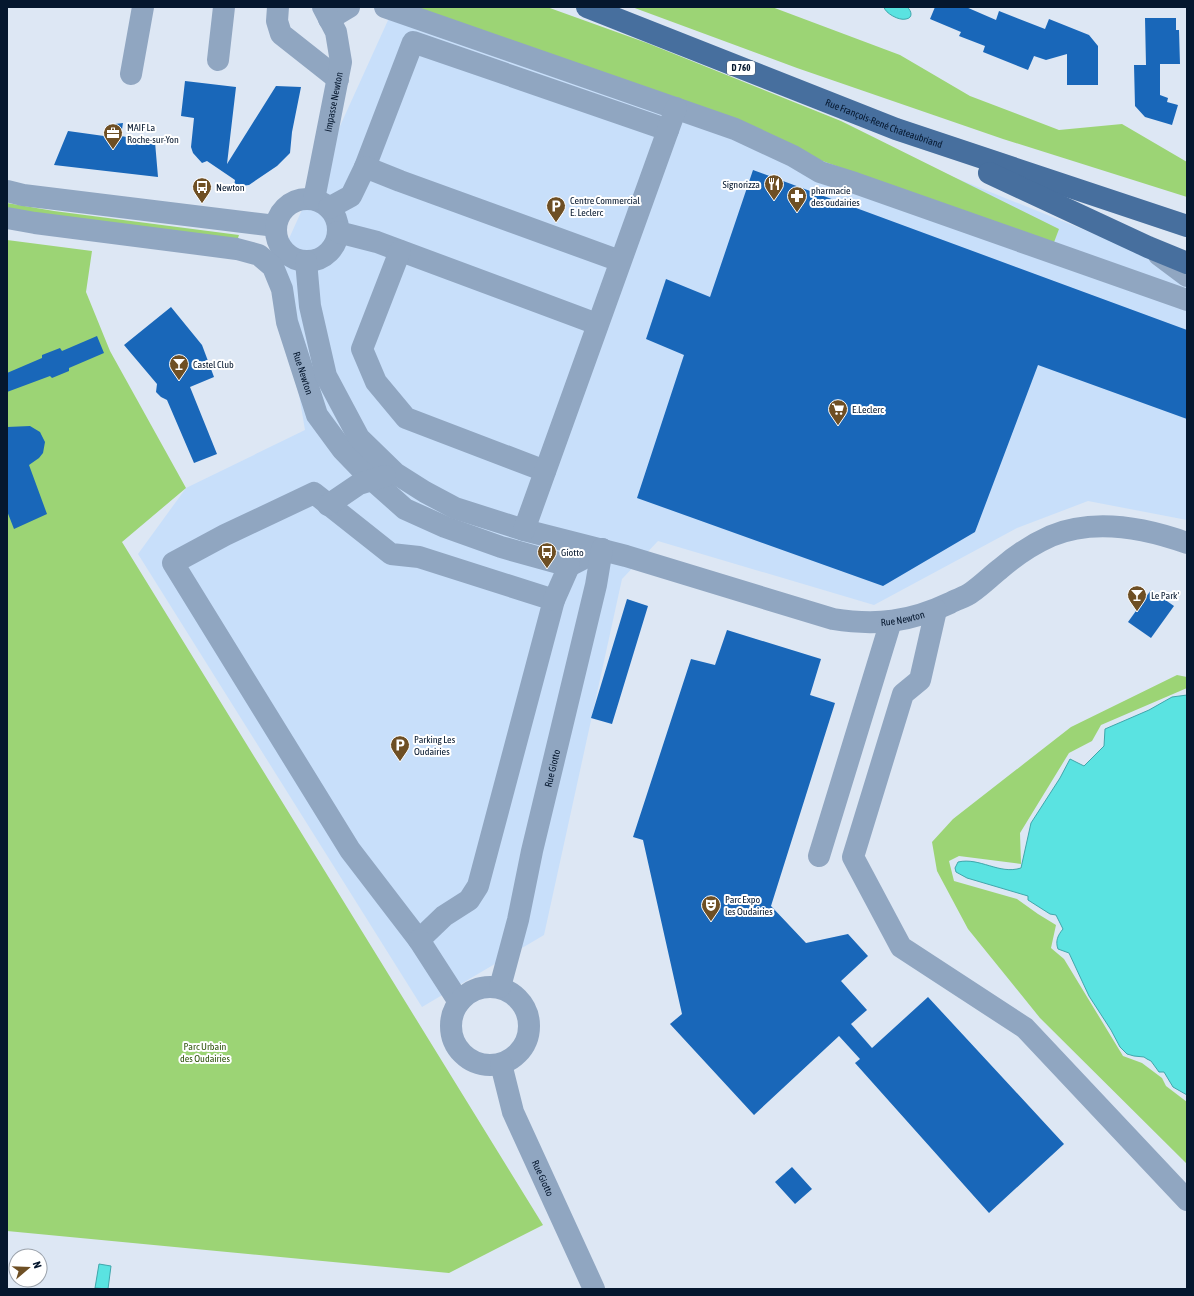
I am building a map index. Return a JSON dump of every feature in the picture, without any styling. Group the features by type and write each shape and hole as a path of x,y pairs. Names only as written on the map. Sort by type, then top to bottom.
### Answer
{"main road":[{"name":"Rue François-René Chateaubriand","path":"587,7 896,129 1187,226"},
{"path":"896,129 1148,247 1187,263"}],"street":[{"path":"131,74 143,7"},
{"path":"218,60 224,7"},
{"path":"278,7 277,21 281,34 338,79"},
{"path":"326,13 349,7"},
{"path":"385,7 735,129 793,156 820,172 1187,300"},
{"name":"Impasse Newton","path":"322,203 341,62 336,32 326,13"},
{"path":"290,261 279,244 276,235 276,226 279,216 285,207 294,201 304,198 322,203 351,196 365,167 413,42 668,130"},
{"path":"524,530 676,108"},
{"path":"365,167 407,184 620,261"},
{"path":"7,191 23,195 276,226"},
{"path":"7,218 35,223 238,249 290,261 315,260 324,256 331,249 336,241 338,232 338,223 334,215 322,203"},
{"path":"338,232 377,242 597,324"},
{"path":"1148,247 1187,276"},
{"path":"400,251 362,349 376,382 406,418 545,470"},
{"name":"Rue Newton","path":"290,261 310,306 326,376 359,438 395,472 425,492 456,508 524,530 626,556 833,619 855,623 905,620 936,610 971,593 1001,567 1028,548 1051,536 1070,530 1094,526 1136,530 1187,543"},
{"name":"Rue Newton","path":"290,261 282,289 287,322 317,415 365,482 405,508 445,527 500,547 570,566"},
{"path":"328,505 365,482 395,472"},
{"path":"459,1002 420,940 350,850 173,563 225,535 314,493 391,554 419,557 554,600"},
{"path":"420,940 444,916 469,900 478,886 554,600 570,566 602,550"},
{"name":"Rue Giotto","path":"500,987 518,920 532,851 596,585 602,550"},
{"path":"936,610 920,680 903,694 853,857 901,948 1025,1028 1187,1200"},
{"path":"819,856 891,621"},
{"path":"485,987 500,987 511,992 521,1002 529,1018 529,1034 523,1048 515,1057 501,1064 487,1065 473,1062 462,1054 452,1036 451,1019 459,1002 470,992 485,987"},
{"name":"Rue Giotto","path":"501,1064 513,1112 594,1289"}],"shaded area":[{"path":"394,7 533,7 1166,263 1187,275 1187,520 1088,501 1017,528 874,605 658,541 622,579 544,935 422,1007 138,554 186,488 305,430 277,265"},
{"path":"884,7 907,7 911,12 911,16 906,19 896,18 887,12"},
{"path":"1187,695 1187,1095 1173,1087 1164,1072 1159,1072 1151,1061 1144,1057 1127,1054 1120,1047 1089,996 1069,953 1058,949 1058,938 1063,929 1056,915 1050,914 1028,900 1028,896 967,878 956,872 955,868 958,862 966,861 997,868 1013,870 1021,868 1031,823 1060,778 1070,759 1084,766 1104,746 1105,729 1149,710 1172,697"},
{"path":"99,1264 111,1266 108,1289 95,1288"}],"green space":[{"path":"400,7 547,7 647,43 841,121 1059,229 1053,245"},
{"path":"632,7 772,7 900,55 970,96 1059,130 1122,124 1187,162 1187,197 1003,139 797,68"},
{"path":"7,203 54,211 239,235 237,241 7,210"},
{"name":"Parc Urbain des Oudairies","path":"7,240 92,251 86,292 110,351 186,488 122,542 543,1225 449,1273 7,1231"},
{"path":"1177,675 1187,677 1187,688 1101,725 1092,741 1069,753 1020,833 1021,864 959,856 949,861 954,881 1017,899 1056,925 1051,948 1064,959 1123,1056 1142,1063 1162,1078 1166,1086 1187,1102 1187,1164 1040,1018 968,929 937,871 932,842 953,819 1071,727"}],"building":[{"path":"935,7 966,7 996,20 999,11 1045,29 1049,19 1089,35 1098,46 1098,85 1067,85 1067,54 1046,60 1034,56 1028,70 983,52 985,46 959,36 961,32 930,19"},
{"path":"1145,18 1176,18 1176,30 1179,30 1180,64 1160,64 1160,95 1168,98 1167,102 1178,105 1172,125 1145,117 1135,106 1134,65 1146,65"},
{"path":"185,81 236,87 227,164 276,86 301,87 292,132 290,153 277,166 249,185 234,187 235,180 207,161 202,163 193,153 191,147 194,118 181,116"},
{"name":"MAIF La Roche-sur-Yon","path":"123,123 121,136 155,142 158,177 54,165 68,131 104,136 107,125"},
{"name":"E.Leclerc","path":"753,170 1187,330 1187,419 1038,365 975,532 883,586 637,498 684,355 646,339 666,279 710,297"},
{"name":"Castel Club","path":"171,307 202,345 214,377 190,387 217,454 194,463 167,400 156,392 157,384 124,345"},
{"path":"97,336 104,353 69,368 69,371 52,378 50,376 7,392 7,373 42,358 42,355 60,348 62,351"},
{"path":"30,426 40,432 45,442 43,453 29,465 47,514 14,529 7,511 7,427"},
{"path":"1151,590 1174,606 1151,638 1128,622"},
{"path":"627,599 648,606 612,724 591,718"},
{"name":"Parc Expo les Oudairies","path":"727,630 821,659 810,695 835,703 771,906 806,943 848,934 868,956 841,981 867,1010 851,1024 872,1048 928,997 1064,1144 989,1213 855,1063 860,1059 839,1036 754,1115 670,1024 682,1014 643,840 633,837 691,659 715,665"},
{"path":"792,1167 812,1189 795,1204 775,1182"}],"place":[{"name":"MAIF La Roche-sur-Yon","path":"113,150"},
{"name":"Signorizza","path":"774,201"},
{"name":"Newton","path":"202,204"},
{"name":"pharmacie des oudairies","path":"797,213"},
{"name":"Centre Commercial E. Leclerc","path":"556,223"},
{"name":"Castel Club","path":"179,381"},
{"name":"E.Leclerc","path":"838,426"},
{"name":"Giotto","path":"547,569"},
{"name":"Le Park'","path":"1137,612"},
{"name":"Parking Les Oudairies","path":"400,762"},
{"name":"Parc Expo les Oudairies","path":"711,922"}]}
